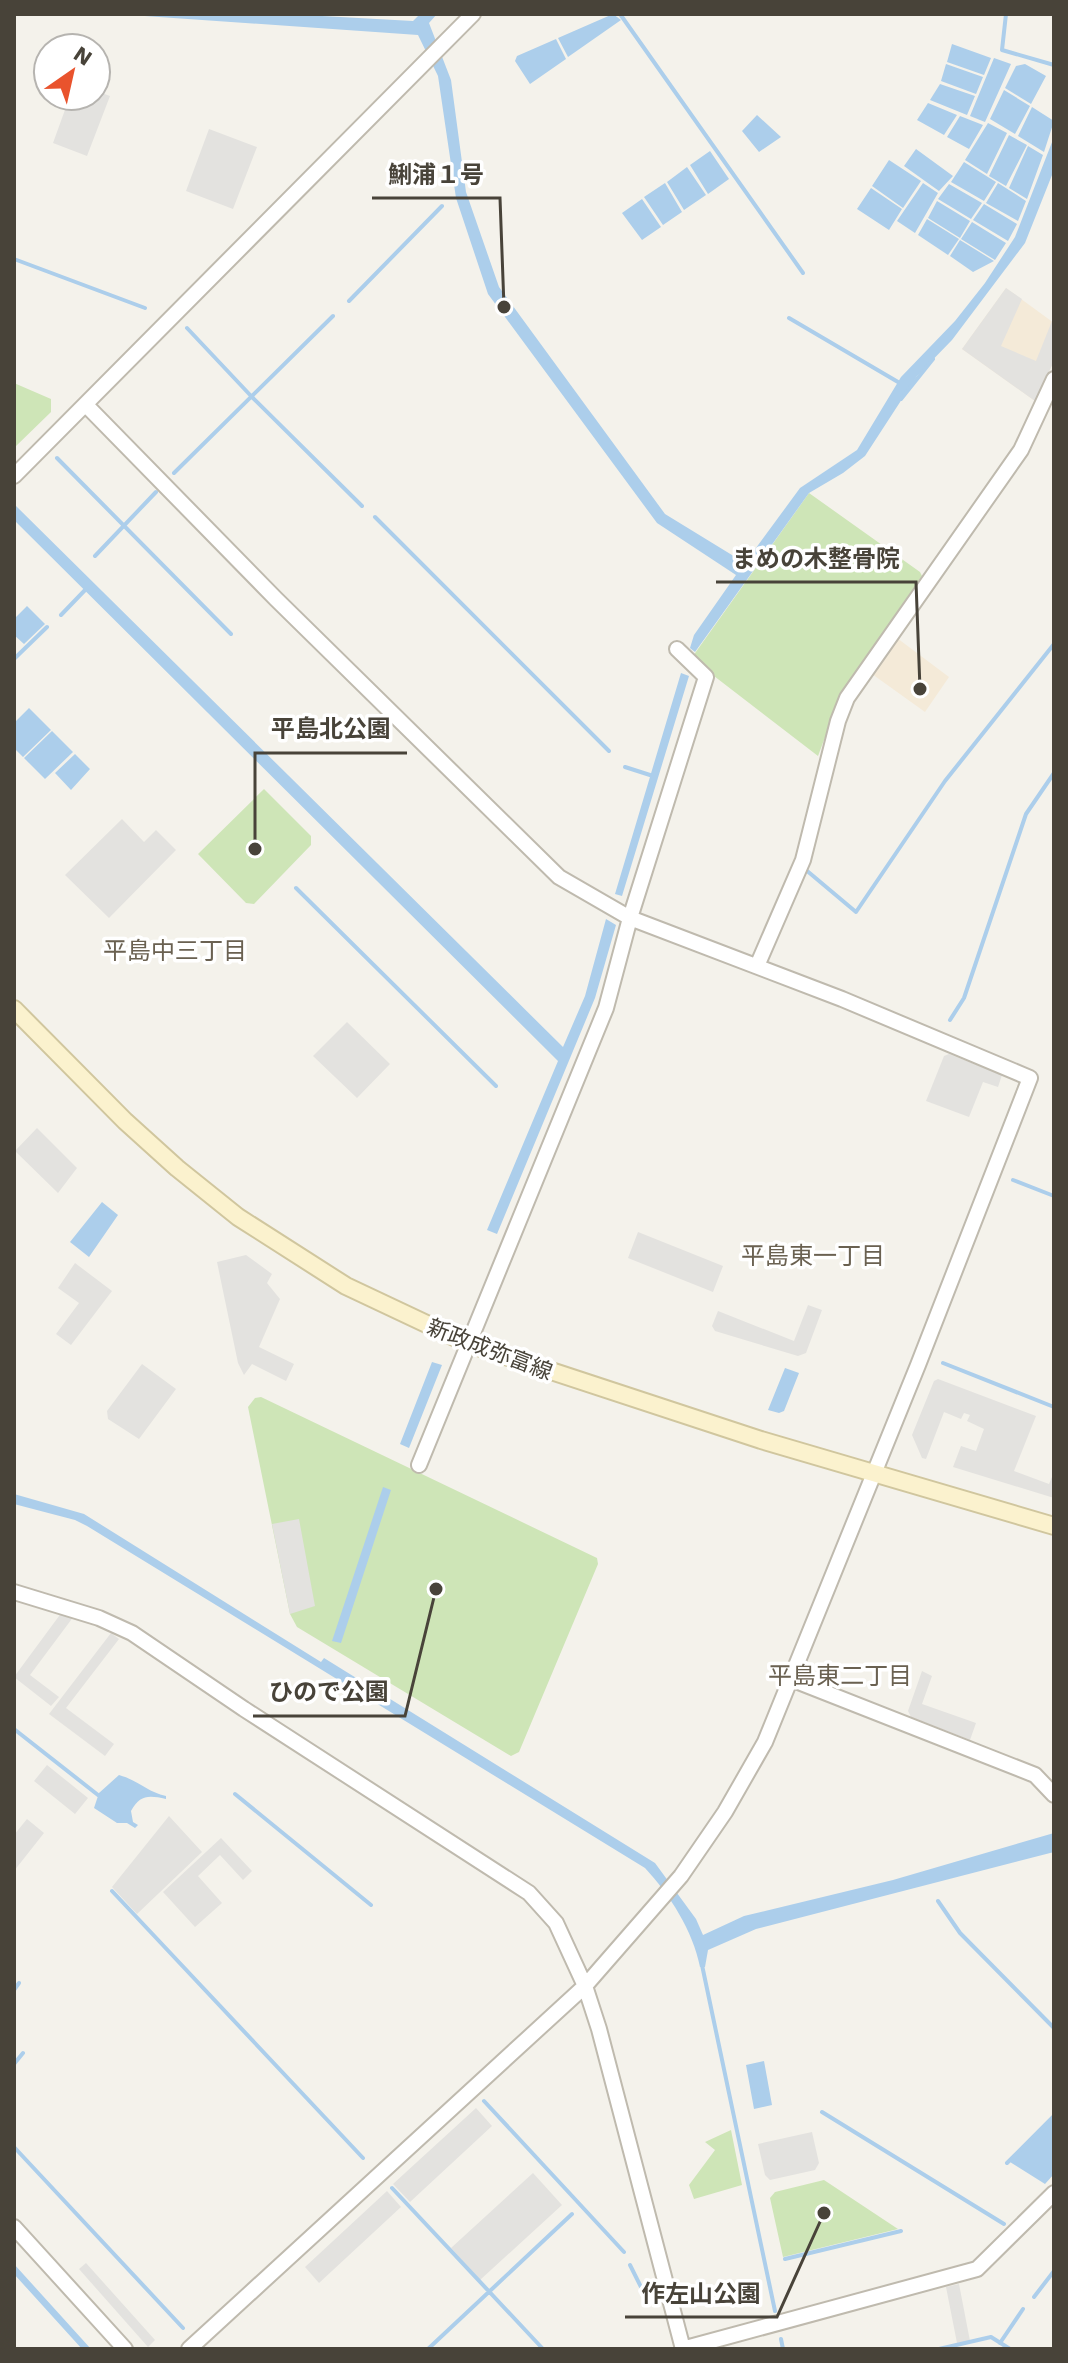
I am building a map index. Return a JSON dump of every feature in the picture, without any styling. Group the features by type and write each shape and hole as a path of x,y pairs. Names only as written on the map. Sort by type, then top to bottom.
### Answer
{"main road":[{"name":"新政成弥富線","path":"14,1009 125,1121 177,1168 238,1217 346,1286 469,1344 873,1474 1054,1526"}],"street":[{"path":"14,476 473,14"},
{"path":"757,966 803,860 838,721 847,698 1021,450 1054,379"},
{"path":"86,405 276,599 559,877 630,918 757,966 1030,1078 765,1742 699,1852 585,1986 189,2349"},
{"path":"419,1465 606,1008 630,918 706,677 677,649"},
{"path":"14,1592 99,1618 132,1633 529,1893 556,1923 585,1986 607,2058 682,2349 977,2269 1054,2193"},
{"path":"791,1679 1035,1775 1054,1795"},
{"path":"14,2227 125,2349"}],"shaded area":[{"path":"64,112 104,112 87,156 53,143"},
{"path":"209,129 257,147 233,209 186,191"},
{"path":"1006,288 1054,323 1054,361 1035,401 962,349"},
{"path":"1006,288 1022,299 1001,346 1036,361 1052,321 1054,323 1054,361 1035,401 962,349"},
{"path":"897,638 949,677 925,712 872,674"},
{"path":"122,819 144,842 156,830 176,850 109,918 65,875"},
{"path":"347,1022 390,1064 357,1098 313,1056"},
{"path":"949,1054 1002,1075 998,1087 983,1082 969,1117 926,1101 944,1056"},
{"path":"37,1128 77,1168 58,1193 15,1151"},
{"path":"638,1232 723,1266 713,1292 628,1258"},
{"path":"246,1255 272,1274 267,1283 280,1299 259,1347 294,1364 286,1381 252,1364 244,1375 238,1363 217,1262"},
{"path":"75,1263 112,1291 71,1345 56,1334 79,1303 58,1288"},
{"path":"808,1305 822,1310 806,1353 798,1356 715,1331 712,1326 718,1311 794,1341"},
{"path":"142,1364 176,1389 139,1439 108,1419 107,1411"},
{"path":"938,1379 1036,1416 1014,1471 1049,1484 1054,1472 1054,1498 953,1467 961,1446 976,1451 984,1429 967,1421 970,1415 964,1413 961,1419 944,1412 926,1459 922,1458 912,1435 934,1381"},
{"path":"299,1519 315,1606 290,1614 272,1524"},
{"path":"62,1612 74,1616 30,1675 59,1697 51,1706 14,1677"},
{"path":"111,1633 119,1639 66,1708 114,1744 105,1756 49,1714"},
{"path":"922,1671 932,1676 922,1704 976,1723 970,1740 911,1717 908,1711"},
{"path":"47,1765 88,1798 75,1814 34,1781"},
{"path":"169,1816 202,1852 137,1914 112,1887"},
{"path":"27,1819 44,1833 14,1871 14,1835"},
{"path":"221,1838 252,1871 243,1880 220,1855 198,1876 222,1903 195,1927 163,1892"},
{"path":"476,2108 492,2126 410,2202 393,2184"},
{"path":"812,2132 819,2163 815,2170 770,2180 765,2175 758,2144"},
{"path":"533,2173 562,2205 480,2280 451,2248"},
{"path":"387,2191 401,2207 319,2283 305,2267"},
{"path":"86,2263 155,2340 148,2347 79,2269"},
{"path":"959,2284 970,2341 957,2343 946,2287"}],"green space":[{"path":"14,383 51,399 51,412 14,448"},
{"path":"809,493 922,576 842,692 818,756 714,676 693,656"},
{"path":"264,789 311,836 311,845 254,904 246,903 198,854"},
{"path":"261,1397 597,1558 598,1564 519,1752 511,1756 297,1627 290,1614 248,1407 255,1398"},
{"path":"731,2130 742,2185 694,2199 689,2185 715,2150 705,2142"},
{"path":"824,2180 898,2229 783,2257 770,2198 775,2192"}],"water":[{"path":"116,14 286,14 413,21 420,14 437,14 429,23 451,80 466,192 499,287 665,514 745,563 800,488 857,450 901,377 955,321 985,283 1015,237 1054,137 1054,170 1025,243 952,340 917,376 865,456 809,493 695,652 690,648 694,635 736,575 657,523 488,294 456,198 438,76 418,35"},
{"path":"613,14 621,20 568,57 558,38"},
{"path":"556,39 566,59 530,84 515,61 517,56"},
{"path":"952,44 991,58 984,75 947,62"},
{"path":"994,58 1011,64 985,122 970,116"},
{"path":"946,64 983,77 976,94 941,81"},
{"path":"1025,64 1046,76 1031,104 1005,88 1016,66"},
{"path":"940,84 975,96 967,115 930,100"},
{"path":"1004,90 1030,106 1015,134 990,119"},
{"path":"928,103 957,115 944,135 917,120"},
{"path":"1032,107 1054,121 1044,152 1018,136"},
{"path":"757,115 781,137 759,152 742,131"},
{"path":"960,116 983,125 969,149 947,137"},
{"path":"988,123 1007,133 987,174 965,160"},
{"path":"1009,135 1027,145 1006,186 989,176"},
{"path":"1028,146 1043,155 1027,199 1009,188"},
{"path":"916,149 953,176 939,191 904,166"},
{"path":"710,151 729,179 708,194 690,165"},
{"path":"889,160 921,181 903,208 872,186"},
{"path":"964,162 996,182 984,201 951,182"},
{"path":"687,167 706,195 684,210 667,182"},
{"path":"665,183 682,212 663,225 644,197"},
{"path":"923,183 938,193 915,233 897,221"},
{"path":"998,183 1026,201 1018,221 986,203"},
{"path":"949,184 982,203 971,219 938,199"},
{"path":"871,188 902,209 889,230 857,209"},
{"path":"642,199 661,227 642,240 622,213"},
{"path":"937,201 970,221 960,238 928,218"},
{"path":"984,204 1017,224 1008,241 973,220"},
{"path":"927,219 959,239 948,255 918,235"},
{"path":"972,222 1006,243 995,260 961,239"},
{"path":"960,240 994,261 973,272 950,256"},
{"path":"14,504 563,1047 585,996 606,919 616,925 595,998 497,1234 487,1230 558,1061 14,520"},
{"path":"27,606 45,624 24,644 14,635 14,619"},
{"path":"681,673 689,676 622,896 615,894"},
{"path":"29,708 51,730 23,757 14,748 14,723"},
{"path":"52,731 73,752 45,779 24,758"},
{"path":"75,754 90,769 71,790 55,773"},
{"path":"102,1202 118,1215 89,1257 70,1242"},
{"path":"432,1362 442,1365 409,1448 400,1444"},
{"path":"785,1368 799,1373 784,1411 779,1413 768,1410"},
{"path":"383,1487 391,1490 341,1643 332,1641"},
{"path":"14,1494 84,1514 321,1662 324,1658 655,1863 696,1919 703,1935 744,1916 893,1880 1054,1833 1054,1852 756,1929 708,1950 705,1967 700,1967 692,1940 679,1914 645,1868 87,1526 14,1504"},
{"path":"119,1775 166,1796 166,1799 149,1797 138,1802 131,1811 133,1822 138,1825 135,1828 127,1823 117,1823 94,1808 99,1793"},
{"path":"764,2061 772,2105 754,2109 746,2065"},
{"path":"1054,2118 1054,2174 1045,2184 1010,2162"},
{"path":"14,2264 91,2349 82,2349 14,2274"}],"waterway":[{"path":"620,14 803,273"},
{"path":"1006,14 1002,50 1054,65"},
{"path":"349,301 442,206"},
{"path":"14,259 145,308"},
{"path":"174,473 333,316"},
{"path":"789,318 898,382"},
{"path":"187,328 362,506"},
{"path":"901,399 933,359"},
{"path":"57,458 231,634"},
{"path":"95,556 156,492"},
{"path":"375,517 609,751"},
{"path":"61,615 87,588"},
{"path":"14,659 47,627"},
{"path":"806,870 856,912 945,781 1054,644"},
{"path":"625,767 650,775"},
{"path":"950,1020 964,998 1026,814 1054,773"},
{"path":"296,888 496,1086"},
{"path":"1013,1180 1054,1196"},
{"path":"943,1363 1054,1407"},
{"path":"14,1729 98,1795"},
{"path":"235,1794 371,1905"},
{"path":"112,1891 363,2158"},
{"path":"938,1901 960,1933 1054,2028"},
{"path":"702,1965 775,2311"},
{"path":"14,1990 19,1983"},
{"path":"14,2064 23,2053"},
{"path":"484,2101 624,2252"},
{"path":"822,2112 1004,2224"},
{"path":"1007,2163 1054,2116"},
{"path":"14,2147 183,2328"},
{"path":"392,2188 543,2349"},
{"path":"428,2349 572,2214"},
{"path":"785,2259 901,2231"},
{"path":"630,2265 643,2291"},
{"path":"1034,2297 1054,2271"},
{"path":"1000,2343 1023,2309"},
{"path":"939,2349 991,2337 1010,2349"},
{"path":"781,2339 783,2349"}],"place":[{"name":"鯏浦１号","path":"504,307"},
{"name":"まめの木整骨院","path":"920,689"},
{"name":"平島北公園","path":"255,849"},
{"name":"ひので公園","path":"436,1589"},
{"name":"作左山公園","path":"824,2213"}],"district":[{"name":"平島中三丁目","path":"175,951"},
{"name":"平島東一丁目","path":"813,1256"},
{"name":"平島東二丁目","path":"840,1676"}]}
